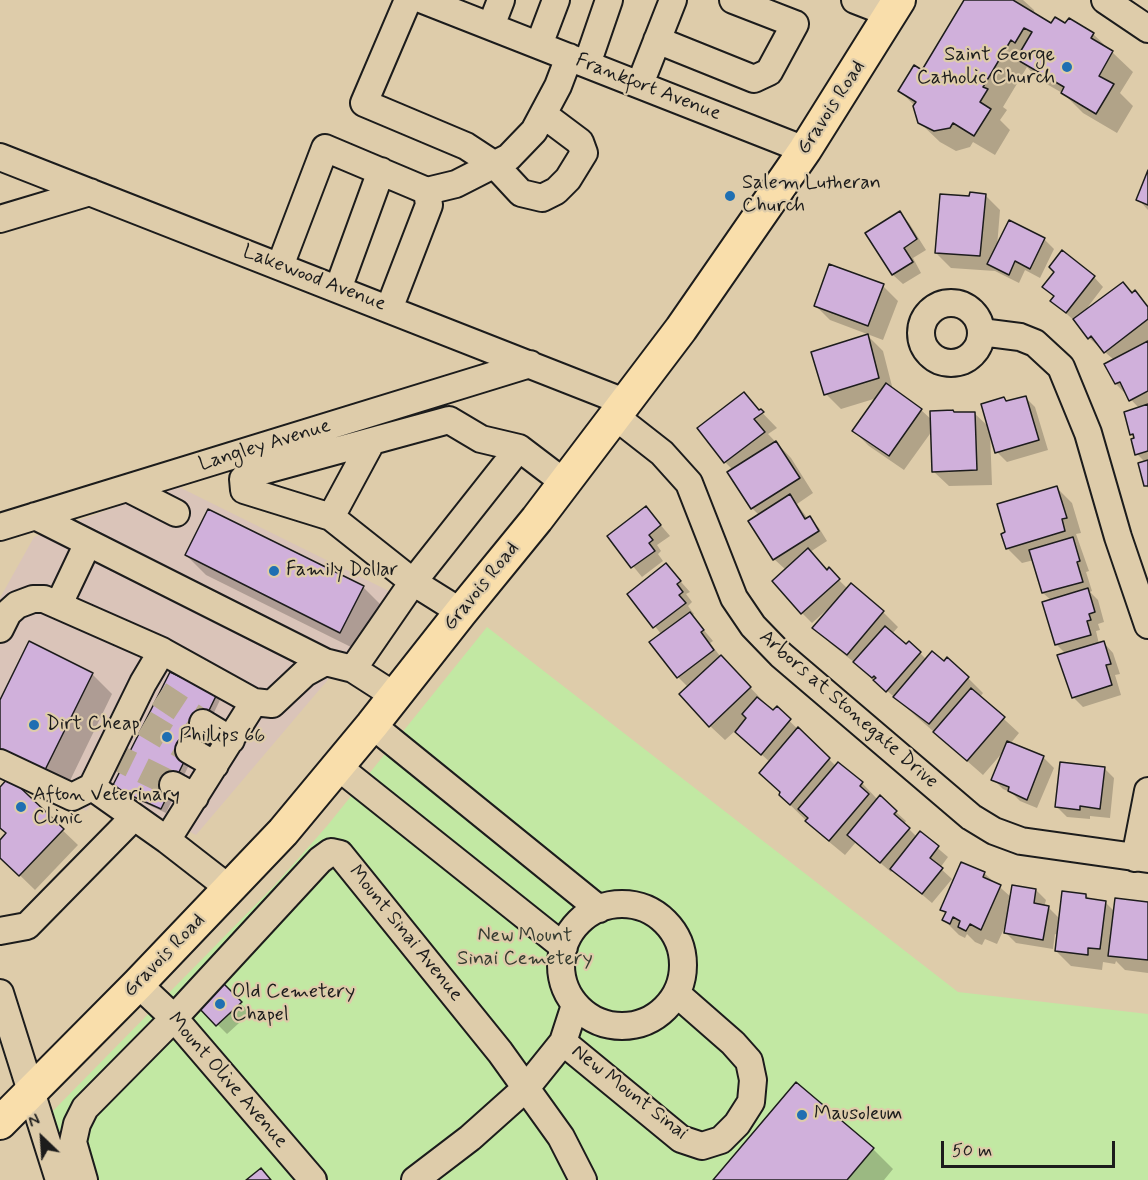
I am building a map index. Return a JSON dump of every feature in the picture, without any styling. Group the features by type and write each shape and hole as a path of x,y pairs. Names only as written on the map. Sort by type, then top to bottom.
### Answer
{"main road":[{"name":"Gravois Road","path":"0,1122 230,889 283,832 372,725 622,410 805,150 895,7"}],"street":[{"path":"408,0 364,103 466,146 495,165 521,193 542,198 556,191 568,179 584,153 580,142 544,115"},
{"name":"Frankfort Avenue","path":"423,0 805,150"},
{"path":"491,26 501,0"},
{"path":"539,45 556,0"},
{"path":"280,266 325,148 427,191 456,184 495,165 509,157 534,131 558,86 578,60 609,0"},
{"path":"640,84 673,0"},
{"path":"657,40 754,79 769,72 795,24 733,0"},
{"path":"855,0 895,7"},
{"path":"1105,0 1148,29"},
{"name":"Lakewood Avenue","path":"0,157 530,364 622,410"},
{"path":"338,289 381,171"},
{"path":"389,309 429,205 427,191"},
{"path":"0,219 90,192"},
{"path":"981,332 1020,337 1035,343 1061,367 1088,433 1118,537 1148,625"},
{"name":"Langley Avenue","path":"0,527 530,364"},
{"name":"Arbors at Stonegate Drive","path":"622,410 689,483 734,598 753,626 781,655 971,817 994,831 1021,842 1141,858"},
{"path":"461,612 413,582 331,517 244,490 243,479 262,471 449,420 481,439 519,448 565,483"},
{"path":"331,517 372,441"},
{"path":"353,669 413,582 519,448"},
{"path":"127,488 176,513"},
{"path":"34,516 325,662 353,669 395,696"},
{"path":"59,604 88,543"},
{"path":"0,629 8,613 17,605 33,599 44,599 162,651 254,702 272,704 305,673 325,662"},
{"path":"0,763 72,797 92,787 136,719 151,689 162,651"},
{"path":"167,840 184,791 215,765 254,702"},
{"path":"203,723 231,740"},
{"path":"372,725 599,909"},
{"path":"189,750 215,765"},
{"path":"337,766 564,946"},
{"path":"92,787 167,840 230,889"},
{"path":"1141,858 1148,791"},
{"path":"0,931 27,926 134,817"},
{"name":"Mount Sinai Avenue","path":"174,1018 320,860 331,852 340,854 500,1052 561,1137 583,1180"},
{"path":"415,1180 478,1131 526,1088 563,1042 575,1005 565,987 561,967 564,946 573,928 588,914 607,906 627,904 647,909 665,920 677,936 683,955 683,975 677,994"},
{"name":"Mount Olive Avenue","path":"138,984 174,1018 313,1180"},
{"path":"0,993 59,1180"},
{"name":"New Mount Sinai","path":"563,1042 681,1139 702,1146 721,1140 737,1124 751,1102 753,1080 749,1061 733,1043 677,994 665,1010 648,1021 629,1026 609,1025 590,1018 575,1005"},
{"path":"84,1180 74,1142 77,1124 85,1108 174,1018"}],"shaded area":[{"path":"175,485 399,596 196,835 104,789 86,811 0,759 0,598 34,537"}],"green space":[{"name":"New Mount Sinai Cemetery","path":"487,627 958,992 1148,1014 1148,1180 68,1180 49,1115 274,886 327,826"}],"building":[{"name":"Saint George Catholic Church","path":"964,0 1013,0 1051,23 1055,17 1065,23 1069,18 1094,33 1091,38 1113,51 1099,76 1114,84 1096,114 1061,93 1064,87 1016,59 1032,32 1024,28 1015,43 1011,40 983,87 988,89 980,102 991,109 974,136 953,123 950,128 934,131 918,123 913,106 916,102 898,91 914,65 922,70"},
{"path":"1148,170 1148,205 1136,200"},
{"path":"970,192 986,194 980,256 935,253 940,194 969,196"},
{"path":"900,211 917,239 904,248 913,262 892,275 865,233"},
{"path":"1009,220 1045,238 1030,269 1015,261 1009,275 987,264"},
{"path":"1062,250 1095,276 1066,313 1050,301 1054,296 1042,287 1054,272 1049,267"},
{"path":"829,264 884,284 868,326 814,306"},
{"path":"1123,282 1132,293 1135,290 1148,307 1148,319 1104,353 1091,336 1088,339 1073,319"},
{"path":"868,334 879,378 824,395 811,352"},
{"path":"1148,341 1148,391 1129,401 1120,382 1115,384 1104,364"},
{"path":"886,383 922,409 889,456 852,431"},
{"path":"744,392 759,410 764,412 754,419 765,432 724,463 697,428"},
{"path":"1026,396 1039,440 995,453 981,404 1004,397 1006,401"},
{"path":"1148,404 1148,451 1135,455 1131,439 1134,438 1133,434 1130,435 1124,412"},
{"path":"953,410 954,412 975,412 977,470 932,472 930,411"},
{"path":"776,441 800,478 751,509 727,472"},
{"path":"1148,460 1148,486 1144,486 1138,463"},
{"path":"1057,486 1067,518 1062,519 1065,531 1006,549 1001,534 1005,532 997,504"},
{"path":"790,494 805,519 810,516 819,531 773,560 748,521"},
{"path":"646,506 661,525 649,535 653,540 649,543 655,551 631,568 607,536"},
{"name":"Family Dollar","path":"208,509 364,586 340,633 185,555"},
{"path":"1073,537 1083,582 1042,593 1029,550"},
{"path":"808,548 827,570 829,567 840,579 801,614 772,581"},
{"path":"666,563 681,581 677,584 683,592 679,595 686,603 653,628 627,594"},
{"path":"851,583 884,611 847,655 812,628"},
{"path":"1088,588 1095,612 1089,614 1091,620 1087,621 1091,635 1055,645 1042,602"},
{"path":"690,612 704,630 701,632 714,650 677,678 649,642"},
{"path":"885,626 906,644 909,641 921,652 886,692 873,680 876,678 874,676 872,678 853,662"},
{"name":"Dirt Cheap","path":"29,641 93,673 44,772 0,750 0,700"},
{"path":"1104,641 1111,664 1106,665 1112,685 1072,698 1057,655"},
{"path":"932,651 944,661 947,657 969,677 929,724 893,697"},
{"path":"721,655 751,687 709,727 679,694"},
{"name":"Phillips 66","path":"170,672 217,694 161,809 112,787"},
{"path":"971,688 1005,717 967,761 933,732"},
{"path":"757,697 773,710 777,706 791,719 761,755 735,732 746,718 742,714"},
{"path":"798,727 830,758 790,805 779,795 780,792 759,773"},
{"path":"1007,741 1044,756 1027,800 1008,791 1009,787 991,780"},
{"path":"838,762 863,782 860,786 869,794 829,841 805,821 808,818 798,809"},
{"path":"1060,762 1105,767 1100,809 1080,806 1080,810 1055,807"},
{"name":"Afton Veterinary Clinic","path":"9,777 64,829 19,876 0,858 0,840 6,833 0,828 0,787"},
{"path":"880,795 897,811 894,814 910,828 880,863 847,835"},
{"path":"920,831 939,846 930,858 943,868 922,894 890,869"},
{"path":"961,862 985,872 983,877 1001,885 981,930 970,924 966,931 958,927 960,921 953,917 950,924 942,920 946,912 940,910"},
{"path":"1012,885 1036,889 1034,903 1049,906 1043,940 1004,933"},
{"path":"1062,891 1086,894 1086,898 1106,901 1100,949 1088,948 1088,955 1055,951"},
{"path":"1115,898 1148,902 1148,960 1108,956"},
{"name":"Old Cemetery Chapel","path":"223,983 242,1002 216,1026 198,1007"},
{"name":"Mausoleum","path":"796,1082 874,1148 847,1180 713,1180"},
{"path":"261,1168 271,1180 246,1180"}],"tunnel":[{"path":"159,694 203,723"},
{"path":"144,723 189,750"},
{"path":"108,753 173,785"}],"place":[{"name":"Saint George Catholic Church","path":"1067,67"},
{"name":"Salem Lutheran Church","path":"730,196"},
{"name":"Family Dollar","path":"274,571"},
{"name":"Dirt Cheap","path":"34,725"},
{"name":"Phillips 66","path":"167,737"},
{"name":"Afton Veterinary Clinic","path":"21,807"},
{"name":"Old Cemetery Chapel","path":"220,1004"},
{"name":"Mausoleum","path":"802,1115"}]}
